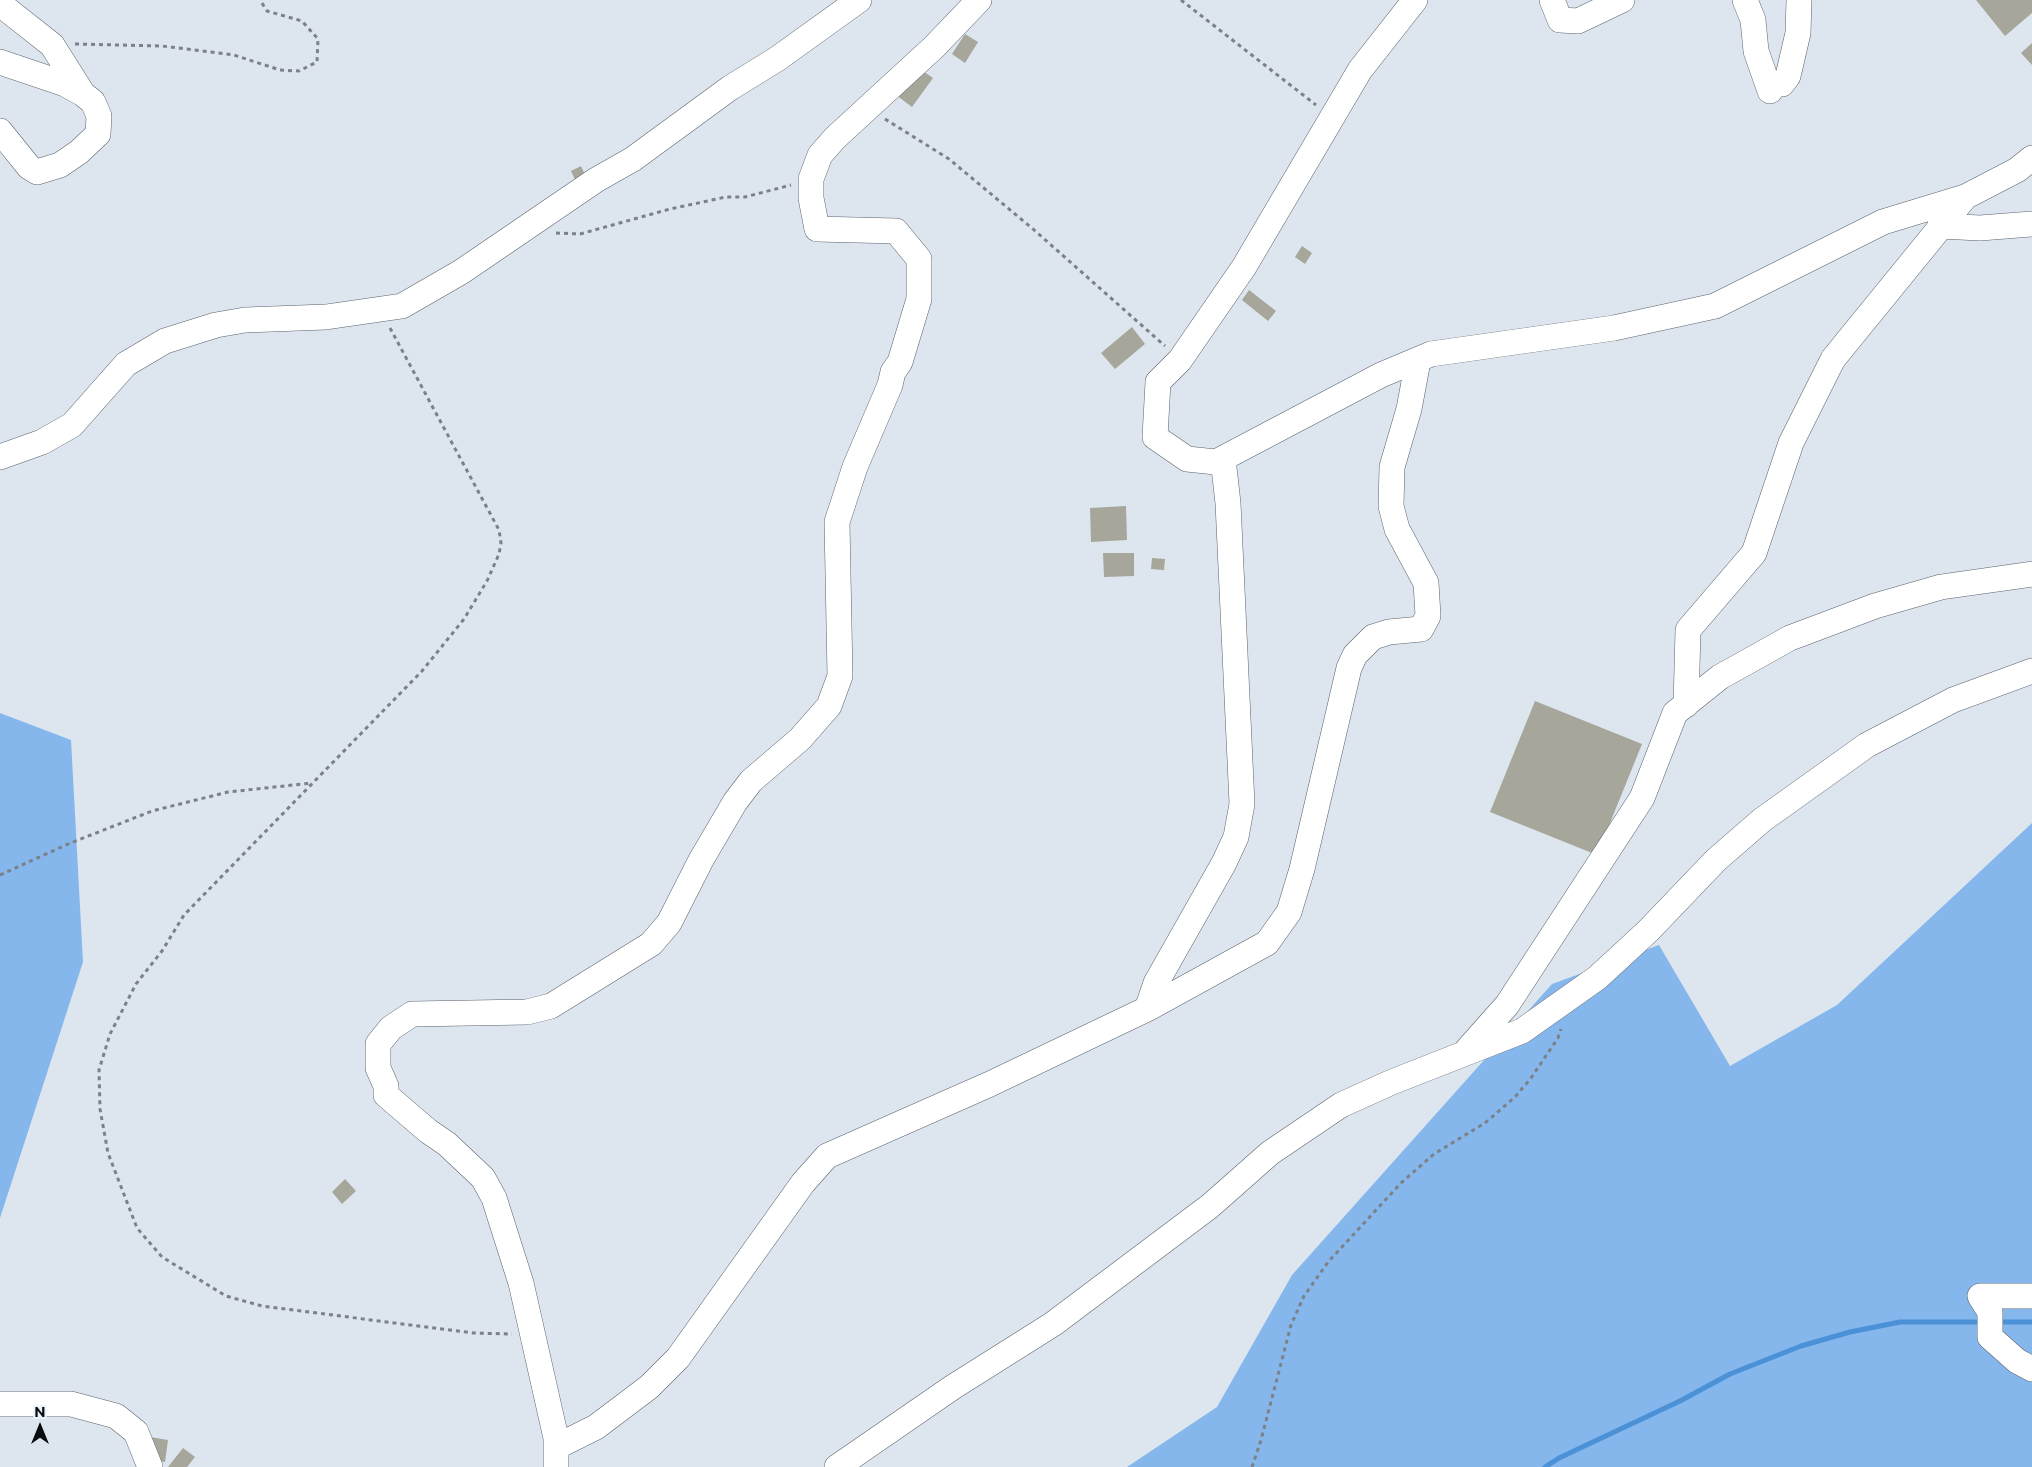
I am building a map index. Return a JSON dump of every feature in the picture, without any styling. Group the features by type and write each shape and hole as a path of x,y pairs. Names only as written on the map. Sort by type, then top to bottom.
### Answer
{"street":[{"path":"0,457 42,442 72,425 126,364 165,341 216,325 246,320 326,317 402,306 460,272 596,180 633,159 730,88 777,59 859,0"},
{"path":"980,0 934,47 820,155 811,179 811,198 817,229 896,231 919,259 919,299 900,362 893,372 890,385 855,467 837,522 840,676 829,706 800,739 751,781 735,802 701,860 668,923 651,944 551,1006 527,1012 412,1014 391,1028 378,1044 378,1068 386,1086 386,1094 428,1131 447,1144 483,1178 494,1198 522,1283 556,1457 649,1387 678,1358 803,1183 827,1156 990,1084 1147,1008 1266,943 1289,912 1302,870 1349,668 1355,655 1373,637 1389,632 1421,629 1428,616 1426,583 1397,529 1391,506 1392,467 1408,409 1418,361"},
{"path":"1415,0 1360,70 1244,267 1180,360 1158,382 1155,437 1187,459 1216,462 1223,459 1268,433 1372,380 1431,354 1614,328 1715,306 1883,222 1966,197 2018,170 2032,158"},
{"path":"1552,0 1560,20 1578,21 1622,0"},
{"path":"1745,0 1752,20 1756,51 1770,91 1774,84 1782,84 1788,76 1798,33 1799,0"},
{"path":"0,4 52,44 83,94"},
{"path":"0,62 64,84 83,94 93,102 99,116 98,134 79,152 60,165 37,172 29,167 0,131"},
{"path":"1686,705 1688,630 1754,553 1791,443 1833,359 1940,226 1966,197"},
{"path":"1940,226 1980,228 2032,224"},
{"path":"1147,1008 1156,983 1224,863 1236,837 1242,804 1228,503 1223,459"},
{"path":"1462,1056 1507,1005 1642,798 1675,713 1720,677 1790,638 1867,609 1942,587 2032,574"},
{"path":"838,1467 953,1387 1053,1324 1210,1206 1270,1153 1341,1105 1392,1082 1522,1032 1598,978 1648,931 1716,860 1762,820 1812,782 1867,745 1953,700 2032,671"},
{"path":"2032,1296 1980,1296 1990,1312 1990,1337 2018,1361 2032,1369"},
{"path":"0,1404 71,1404 116,1416 136,1432 150,1467"}],"path":[{"path":"52,44 162,46 234,55 280,70 299,71 317,62 318,39 302,21 268,11 260,0"},
{"path":"1181,0 1332,118"},
{"path":"871,105 887,122 949,160 1033,229 1180,360"},
{"path":"554,233 580,234 670,209 726,197 745,197 811,179"},
{"path":"380,310 499,530 501,543 487,581 464,619 396,700 184,915 162,951 136,984 103,1050 99,1070 100,1109 108,1153 137,1228 162,1257 226,1296 262,1306 473,1333 533,1335"},
{"path":"0,875 68,844 152,811 228,792 313,783"},
{"path":"1252,1467 1272,1403 1291,1325 1304,1296 1330,1261 1401,1183 1434,1154 1484,1123 1515,1097 1558,1038 1573,996"}],"shaded area":[{"path":"0,713 71,740 83,962 0,1218"},
{"path":"2032,823 2032,1467 1127,1467 1217,1407 1292,1275 1552,984 1659,945 1730,1066 1837,1005"}],"building":[{"path":"1976,0 2032,0 2032,13 2005,36"},
{"path":"965,34 978,42 965,63 952,54"},
{"path":"2032,43 2032,65 2021,53"},
{"path":"917,67 933,78 912,107 896,95"},
{"path":"581,166 587,179 577,184 571,171"},
{"path":"1302,246 1312,253 1305,264 1295,257"},
{"path":"1249,290 1276,311 1268,321 1242,300"},
{"path":"1132,327 1145,344 1115,369 1101,353"},
{"path":"1126,506 1127,540 1091,542 1090,508"},
{"path":"1103,553 1134,553 1134,576 1104,577"},
{"path":"1152,558 1165,559 1164,570 1151,569"},
{"path":"1535,701 1642,744 1597,855 1490,812"},
{"path":"345,1179 356,1191 342,1204 332,1192"},
{"path":"150,1437 168,1440 165,1462 146,1459"},
{"path":"183,1448 195,1457 187,1467 168,1467"}],"waterway":[{"path":"1545,1467 1559,1458 1680,1401 1730,1374 1801,1346 1850,1332 1900,1322 1984,1322"},
{"path":"1997,1322 2032,1322"}]}
